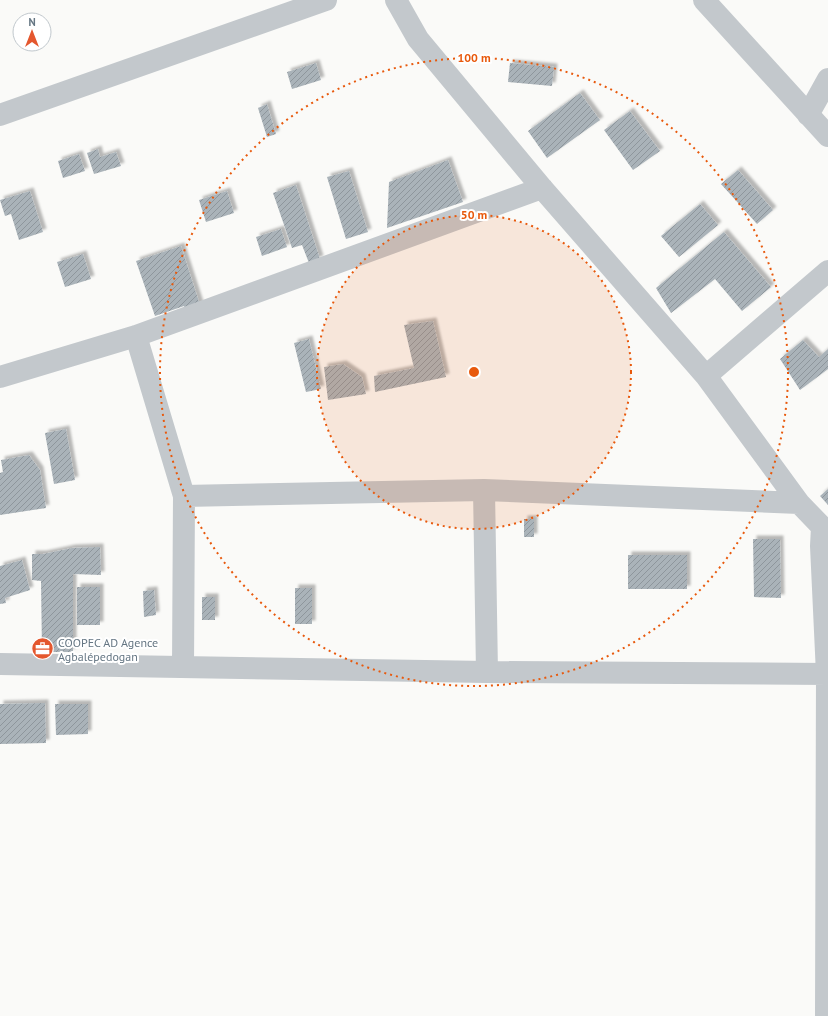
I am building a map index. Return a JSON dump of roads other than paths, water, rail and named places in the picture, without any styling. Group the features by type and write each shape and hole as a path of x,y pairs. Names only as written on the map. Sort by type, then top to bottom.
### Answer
{"street":[{"path":"0,114 326,0"},
{"path":"396,0 418,39 542,188 706,376 800,503 822,527 821,546 827,674 826,1016"},
{"path":"704,0 828,136"},
{"path":"808,114 828,79"},
{"path":"0,377 136,336 542,188"},
{"path":"706,376 828,271"},
{"path":"136,336 184,496 183,667"},
{"path":"184,496 484,490 800,503"},
{"path":"484,490 487,672"},
{"path":"0,664 487,672 827,674"}],"place":[{"name":"COOPEC AD Agence Agbalépedogan","path":"42,649"}]}
